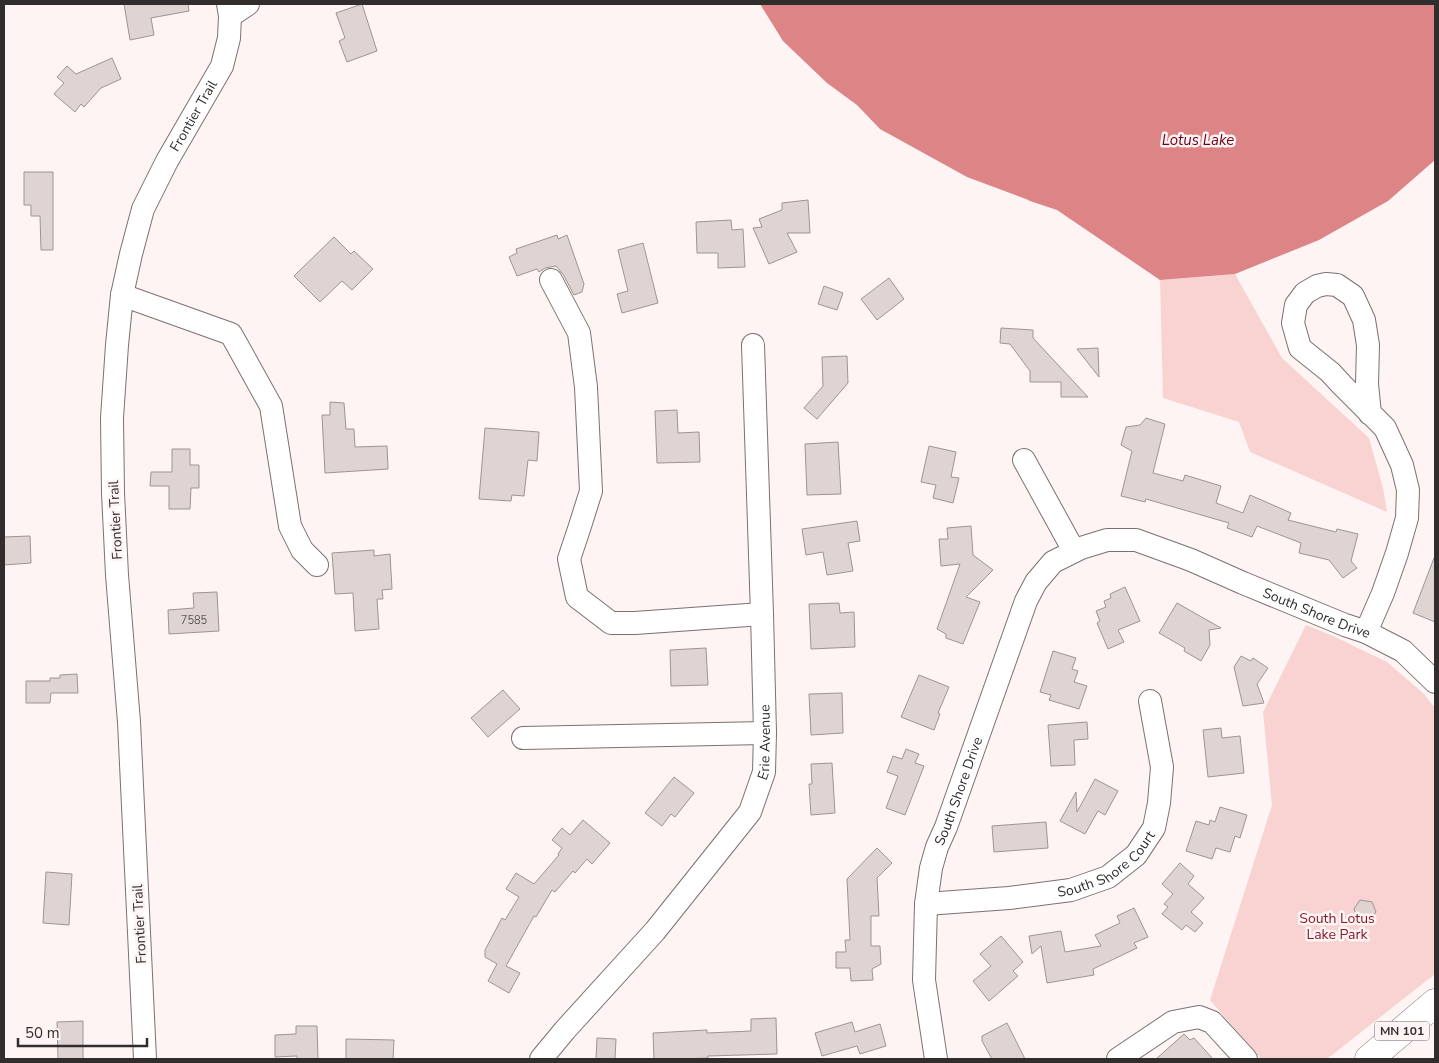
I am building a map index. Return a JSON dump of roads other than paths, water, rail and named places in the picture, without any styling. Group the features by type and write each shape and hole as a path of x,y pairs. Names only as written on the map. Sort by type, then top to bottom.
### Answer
{"main road":[{"name":"MN 101","path":"1369,1059 1435,1003"}],"street":[{"name":"Frontier Trail","path":"145,1059 129,722 112,493 112,418 117,345 122,295 130,254 143,209 167,161 222,66 235,8"},
{"path":"551,280 579,332 586,387 590,492 568,559 577,597 611,623 762,614"},
{"path":"1366,632 1397,554 1407,518 1408,490 1402,466 1385,428 1370,414 1330,372 1300,348 1293,322 1296,305 1305,293 1317,286 1337,285 1354,296 1364,320 1368,346 1367,384 1370,414"},
{"path":"122,295 231,334 272,406 290,526 302,550 317,565"},
{"name":"Erie Avenue","path":"541,1059 655,931 750,812 764,772 762,614 753,345"},
{"path":"1024,460 1074,551"},
{"name":"South Shore Drive","path":"936,1059 924,980 926,904 931,868 1026,601 1036,582 1053,562 1081,548 1107,540 1136,540 1191,560 1345,625 1366,632 1403,651 1435,682"},
{"name":"South Shore Court","path":"926,904 1009,898 1071,890 1108,876 1136,856 1154,828 1159,803 1162,767 1150,701"},
{"path":"523,738 765,734"},
{"path":"1118,1059 1173,1022 1199,1017 1212,1022 1246,1059"}],"water":[{"name":"Lotus Lake","path":"760,4 1435,4 1435,160 1388,201 1319,240 1235,274 1160,280 1057,210 967,177 880,129 857,105 827,83 783,41"}],"park label":[{"name":"South Lotus Lake Park","path":"1337,926"}]}
